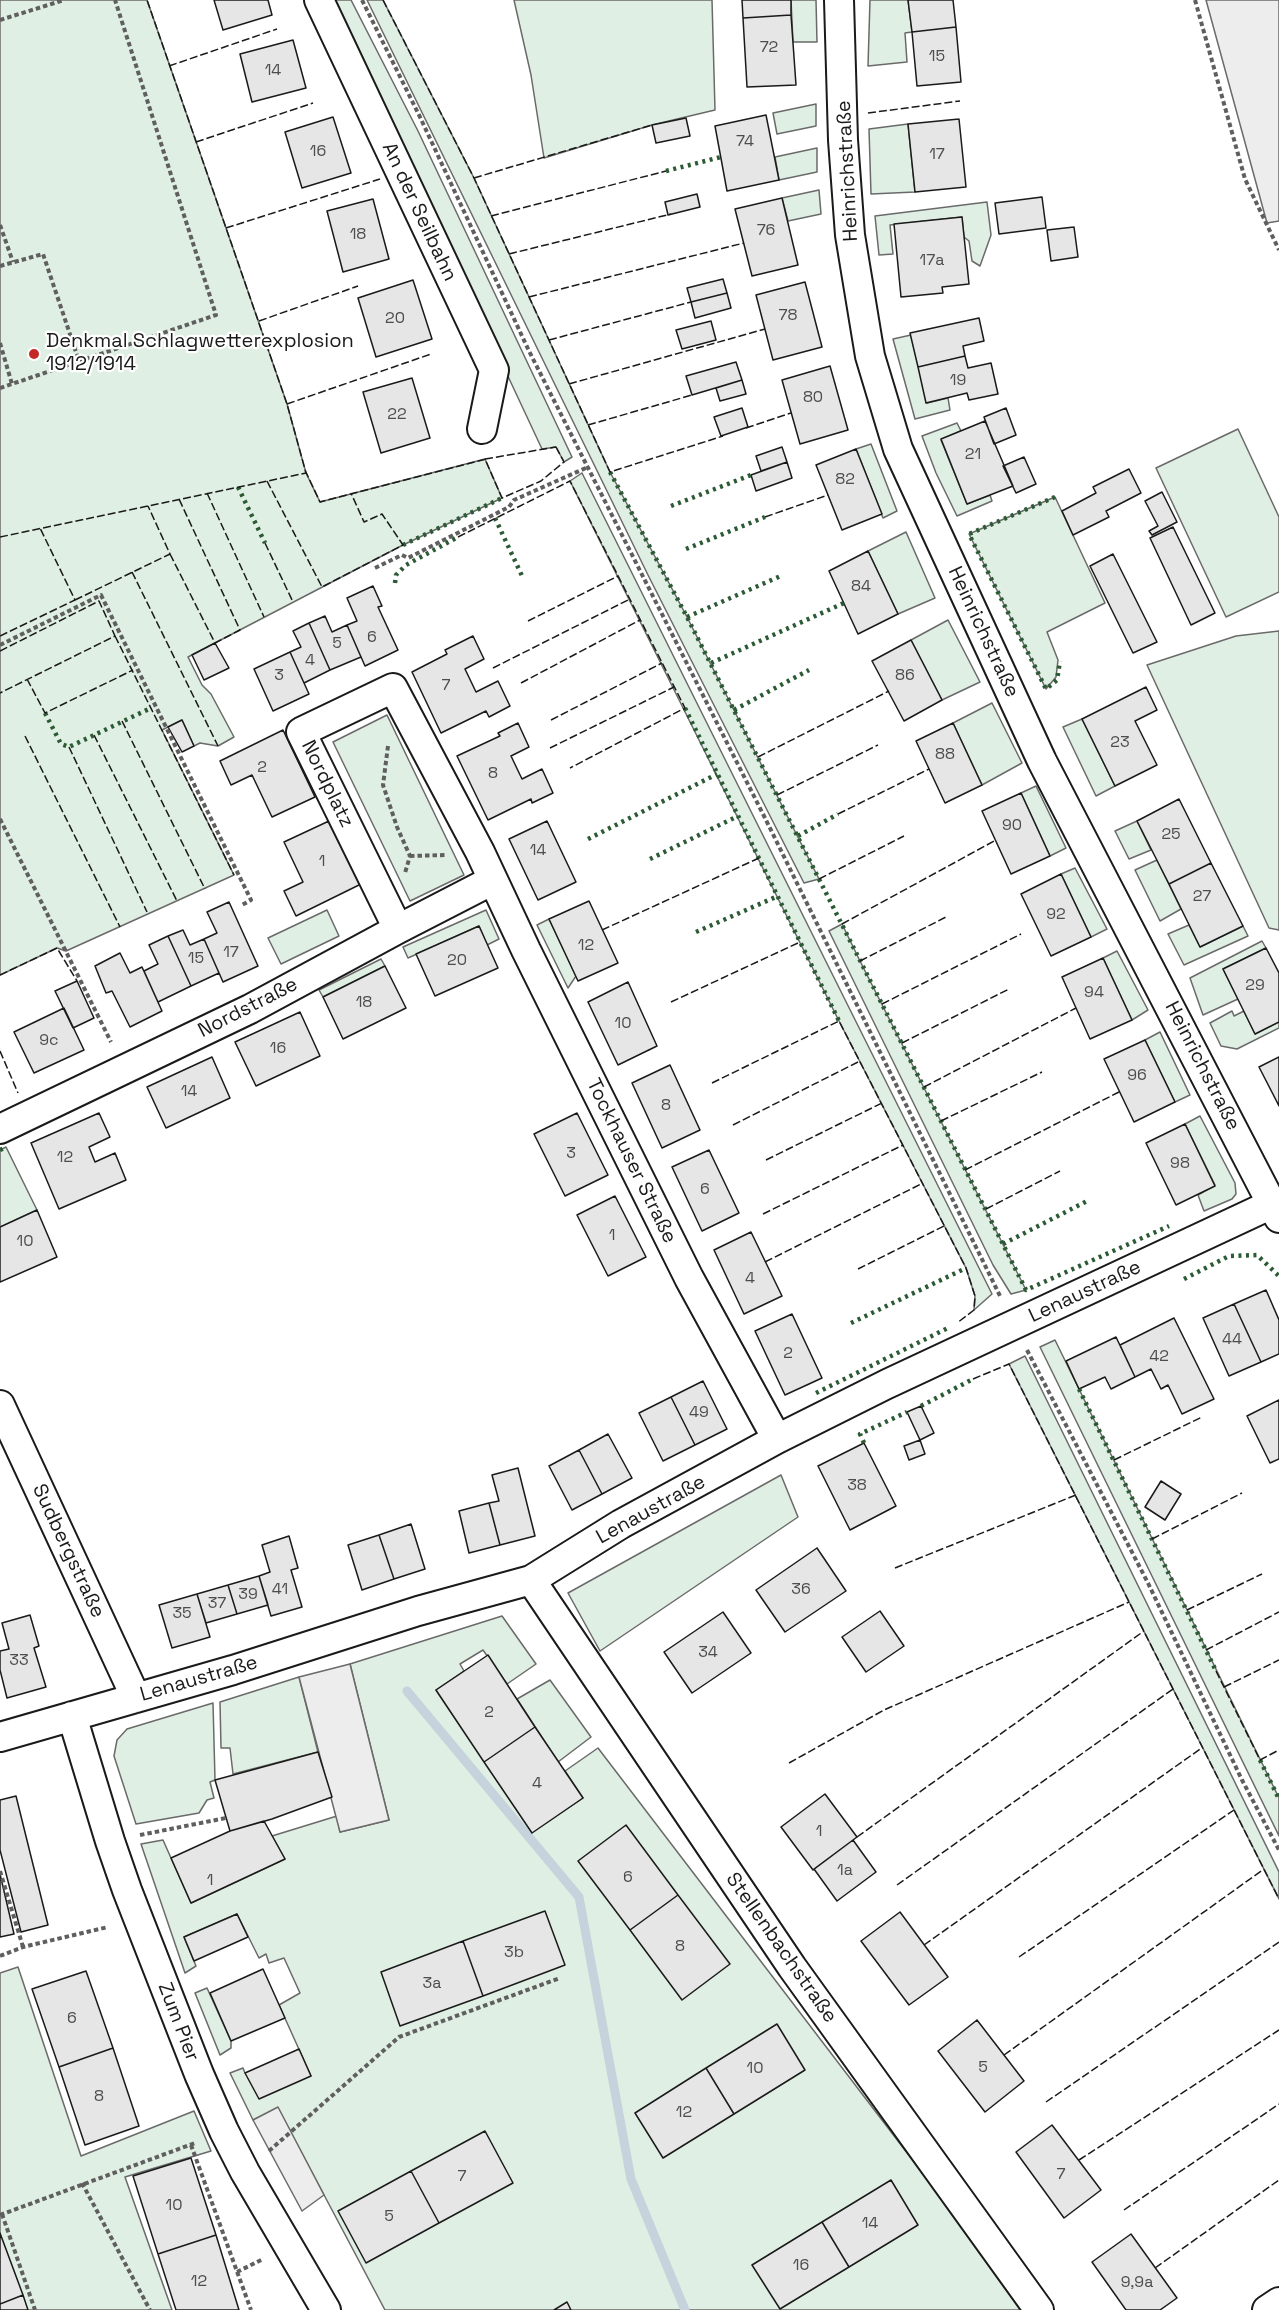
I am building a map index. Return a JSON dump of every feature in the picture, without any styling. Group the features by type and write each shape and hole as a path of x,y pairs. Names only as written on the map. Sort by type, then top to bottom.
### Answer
{"street":[{"name":"An der Seilbahn","path":"319,0 494,370 482,429"},
{"name":"Heinrichstraße","path":"839,0 843,140 850,235 870,357 898,449 1042,761 1276,1211"},
{"name":"Nordplatz","path":"398,928 301,732 393,688 493,880"},
{"name":"Nordstraße","path":"0,1129 250,1009 398,928 493,880"},
{"name":"Tockhauser Straße","path":"493,880 689,1278 777,1439"},
{"name":"Lenaustraße","path":"0,1737 233,1670 418,1611 531,1580 621,1524 777,1439 887,1384 1014,1325 1276,1211"},
{"name":"Sudbergstraße","path":"0,1405 136,1698"},
{"name":"Stellenbachstraße","path":"531,1580 792,1966 1039,2310"},
{"name":"Zum Pier","path":"72,1716 110,1841 198,2074 245,2172 326,2310"},
{"path":"1267,2310 1279,2302"}],"path":[{"path":"0,20 64,0"},
{"path":"0,388 216,315 116,0"},
{"path":"362,0 420,117 529,351 764,816 1014,1325 1148,1583 1242,1780 1279,1850"},
{"path":"1195,0 1245,179 1279,249"},
{"path":"0,225 13,262"},
{"path":"0,266 43,254 79,361"},
{"path":"0,343 12,384"},
{"path":"375,568 402,555 408,558 509,507 514,500 588,467"},
{"path":"0,645 101,595 251,900 242,905"},
{"path":"380,890 400,878 406,871 410,856 397,827 383,785 389,736"},
{"path":"0,819 125,1070"},
{"path":"110,1841 226,1818"},
{"path":"0,1871 23,1947"},
{"path":"0,1956 23,1947 138,1920"},
{"path":"245,2172 399,2037 560,1978"},
{"path":"35,2310 1,2215 224,2132"},
{"path":"191,2145 251,2310"},
{"path":"82,2183 150,2310"}],"green space":[{"path":"0,0 147,0 287,404 306,473 320,502 485,459 502,498 403,545 188,657 202,685 211,694 234,737 218,746 200,743 194,746 182,720 162,730 234,875 66,951 57,948 0,975"},
{"path":"332,0 351,0 418,131 572,457 564,462 556,447 542,449"},
{"path":"367,0 383,0 474,178 610,472 687,617 819,879 804,883 648,575"},
{"path":"514,0 712,0 715,110 652,125 544,158 531,75"},
{"path":"791,0 816,0 817,42 793,42"},
{"path":"870,0 908,0 912,32 905,33 907,62 868,66"},
{"path":"816,104 816,126 777,134 773,113"},
{"path":"908,124 915,192 871,194 869,129"},
{"path":"817,148 817,172 779,180 775,157"},
{"path":"819,190 821,214 788,221 782,198"},
{"path":"987,202 991,235 980,266 972,261 969,241 964,237 962,217 890,225 893,254 879,255 875,216"},
{"path":"911,335 927,403 948,398 950,410 915,419 893,339"},
{"path":"957,423 961,431 941,440 967,504 990,495 992,501 957,516 936,473 922,436"},
{"path":"1238,429 1279,517 1279,592 1226,617 1156,468"},
{"path":"871,444 897,511 883,518 856,449"},
{"path":"582,473 992,1294 974,1310 975,1296 966,1268 839,1021 570,481"},
{"path":"1055,497 1105,603 1047,632 1058,660 1056,677 1046,689 969,534"},
{"path":"906,532 935,598 898,614 868,551"},
{"path":"948,620 980,682 942,700 911,640"},
{"path":"1279,631 1279,930 1269,928 1147,665 1236,636"},
{"path":"992,703 1022,763 982,785 953,723"},
{"path":"387,715 464,875 410,901 333,742"},
{"path":"1082,719 1115,786 1096,796 1063,727"},
{"path":"1036,786 1066,848 1050,856 1021,793"},
{"path":"1137,821 1151,850 1129,859 1115,831"},
{"path":"1157,860 1181,909 1160,921 1135,870"},
{"path":"1075,868 1107,929 1091,937 1061,874"},
{"path":"327,910 339,936 281,964 268,938"},
{"path":"486,910 499,939 487,945 479,926 408,958 403,947"},
{"path":"549,919 576,976 568,988 537,925"},
{"path":"842,924 1026,1290 1011,1294 993,1265 829,931"},
{"path":"1189,925 1200,947 1243,926 1248,936 1184,965 1168,934"},
{"path":"1262,941 1266,948 1223,969 1238,999 1203,1015 1190,978"},
{"path":"1117,951 1148,1010 1132,1020 1103,958"},
{"path":"381,959 385,966 323,997 319,990"},
{"path":"1232,1011 1234,1016 1244,1011 1255,1034 1279,1022 1279,1028 1237,1049 1221,1046 1210,1023"},
{"path":"1160,1032 1190,1095 1175,1102 1145,1040"},
{"path":"1200,1116 1235,1183 1236,1194 1232,1199 1204,1211 1198,1195 1215,1185 1185,1124"},
{"path":"6,1147 37,1210 0,1227 0,1150"},
{"path":"1055,1340 1279,1798 1279,1836 1040,1347"},
{"path":"1025,1356 1279,1872 1279,1899 1009,1364"},
{"path":"781,1475 798,1517 600,1651 568,1593"},
{"path":"502,1616 536,1664 507,1684 483,1650 460,1664 464,1671 436,1690 532,1832 583,1798 565,1771 598,1748 1027,2310 385,2310 278,2108 253,2120 230,2073 243,2068 245,2073 311,2076 279,2005 300,1993 284,1958 269,1963 266,1954 259,1958 237,1914 184,1937 196,1966 185,1973 141,1844 163,1840 191,1903 285,1859 272,1836 337,1816 340,1832 389,1820 350,1664"},
{"path":"299,1677 318,1752 233,1774 230,1748 221,1748 220,1702"},
{"path":"550,1680 591,1737 558,1762 517,1699"},
{"path":"213,1703 215,1780 210,1782 214,1798 207,1800 199,1813 136,1824 114,1756 117,1740 127,1729"},
{"path":"18,1967 81,2156 194,2111 211,2151 125,2177 172,2310 0,2310 0,1973"},
{"path":"207,1988 231,2041 231,2048 220,2055 195,1993"}],"shaded area":[{"path":"1206,0 1279,0 1279,221 1267,223"},
{"path":"350,1664 389,1820 340,1832 299,1677"},
{"path":"278,2107 324,2195 302,2211 253,2120"}],"building":[{"path":"214,0 268,0 272,15 223,30"},
{"path":"742,0 791,0 791,15 743,18"},
{"path":"908,0 953,0 956,27 912,32"},
{"path":"791,15 796,85 747,87 743,18"},
{"path":"956,27 961,82 917,86 912,32"},
{"path":"293,40 306,88 252,102 240,54"},
{"path":"766,115 779,180 727,191 715,126"},
{"path":"333,117 351,173 302,188 285,132"},
{"path":"686,118 690,136 656,143 652,125"},
{"path":"959,119 966,187 915,192 908,124"},
{"path":"697,194 700,207 668,215 665,202"},
{"path":"1042,197 1046,228 999,234 995,203"},
{"path":"782,198 798,265 752,276 735,209"},
{"path":"373,199 389,259 343,272 327,211"},
{"path":"962,217 969,284 942,287 943,293 901,297 894,224"},
{"path":"1074,227 1078,257 1051,261 1047,230"},
{"path":"723,279 727,293 691,302 687,288"},
{"path":"413,280 432,339 376,357 358,298"},
{"path":"805,282 822,347 773,360 756,295"},
{"path":"727,293 731,308 695,318 691,302"},
{"path":"979,318 984,341 963,346 965,356 918,367 910,333"},
{"path":"711,321 716,340 682,349 676,330"},
{"path":"965,356 968,368 991,363 998,394 969,400 967,393 926,403 918,367"},
{"path":"736,362 742,380 692,395 686,376"},
{"path":"830,366 848,430 800,444 782,380"},
{"path":"412,378 430,438 381,453 363,392"},
{"path":"742,380 746,394 720,401 716,388"},
{"path":"742,408 748,427 721,436 714,417"},
{"path":"1006,408 1016,435 994,444 984,417"},
{"path":"985,421 1013,486 967,504 941,439"},
{"path":"782,447 787,462 761,471 756,456"},
{"path":"856,449 882,514 842,530 816,465"},
{"path":"1024,457 1036,484 1016,493 1003,466"},
{"path":"787,462 792,478 756,491 751,475"},
{"path":"1129,469 1141,493 1106,511 1109,517 1073,535 1062,511 1096,493 1093,487"},
{"path":"1162,492 1177,522 1152,535 1149,531 1158,526 1145,501"},
{"path":"1173,527 1215,613 1191,625 1150,538"},
{"path":"868,551 898,614 858,634 829,571"},
{"path":"1113,554 1157,642 1133,653 1090,566"},
{"path":"373,586 382,606 378,607 398,650 365,666 347,625 357,621 347,598"},
{"path":"325,616 332,632 347,625 361,657 330,670 309,623"},
{"path":"309,623 330,670 304,683 290,652 301,647 293,631"},
{"path":"473,636 484,659 465,669 476,692 498,681 510,706 489,717 486,711 441,733 412,672 447,654 445,650"},
{"path":"911,640 942,700 904,721 872,661"},
{"path":"215,643 229,668 204,680 192,655"},
{"path":"290,652 309,694 273,711 254,669"},
{"path":"1146,687 1157,710 1135,721 1157,765 1115,786 1082,719"},
{"path":"182,720 194,746 182,752 168,727"},
{"path":"518,723 529,747 511,756 522,779 542,769 553,793 532,803 531,799 488,820 457,756 500,736 498,733"},
{"path":"953,723 982,785 945,803 916,741"},
{"path":"283,730 315,797 272,817 252,775 231,785 220,761"},
{"path":"1021,793 1050,856 1011,874 982,811"},
{"path":"1179,799 1211,863 1169,884 1137,821"},
{"path":"329,821 361,884 296,916 284,891 303,882 284,842"},
{"path":"547,821 576,882 538,900 509,839"},
{"path":"1211,863 1243,926 1200,947 1169,884"},
{"path":"1061,874 1091,937 1051,956 1021,894"},
{"path":"589,901 618,963 578,981 549,919"},
{"path":"229,902 258,966 223,982 204,939 217,933 207,912"},
{"path":"479,926 498,968 435,996 416,954"},
{"path":"183,930 190,945 204,939 219,973 191,986 168,936"},
{"path":"168,936 191,986 158,1002 144,971 158,964 149,945"},
{"path":"1266,948 1279,973 1279,1022 1255,1034 1223,969"},
{"path":"120,953 130,973 142,967 162,1011 130,1027 112,991 106,993 95,966"},
{"path":"1103,958 1132,1020 1090,1039 1062,977"},
{"path":"385,966 406,1008 343,1039 323,997"},
{"path":"77,981 94,1018 73,1028 55,991"},
{"path":"628,982 657,1046 618,1065 588,1002"},
{"path":"64,1008 84,1050 34,1073 14,1032"},
{"path":"300,1012 320,1056 256,1086 235,1042"},
{"path":"1145,1040 1175,1102 1134,1122 1104,1059"},
{"path":"212,1057 230,1098 166,1128 147,1087"},
{"path":"1279,1057 1279,1106 1259,1067"},
{"path":"670,1065 700,1130 662,1148 632,1083"},
{"path":"99,1113 110,1137 89,1147 95,1162 115,1153 126,1180 59,1209 31,1143"},
{"path":"577,1113 608,1175 565,1196 534,1134"},
{"path":"1185,1124 1215,1186 1176,1205 1146,1143"},
{"path":"709,1150 739,1213 702,1231 672,1167"},
{"path":"615,1196 646,1257 608,1276 577,1215"},
{"path":"37,1210 57,1257 0,1282 0,1227"},
{"path":"751,1232 782,1296 744,1314 714,1250"},
{"path":"1266,1290 1279,1320 1279,1354 1261,1362 1234,1304"},
{"path":"1234,1304 1261,1362 1229,1376 1203,1318"},
{"path":"792,1314 822,1378 785,1395 755,1331"},
{"path":"1174,1318 1214,1399 1182,1414 1168,1385 1161,1389 1151,1369 1135,1377 1120,1345"},
{"path":"1116,1337 1135,1377 1111,1389 1105,1377 1079,1389 1066,1361"},
{"path":"703,1381 727,1429 695,1445 671,1397"},
{"path":"671,1397 695,1445 663,1461 639,1413"},
{"path":"1279,1400 1279,1459 1270,1463 1247,1416"},
{"path":"921,1406 934,1433 920,1440 907,1412"},
{"path":"608,1434 632,1478 602,1494 579,1450"},
{"path":"920,1440 925,1454 909,1460 904,1446"},
{"path":"864,1443 896,1506 850,1530 818,1466"},
{"path":"579,1450 602,1494 572,1510 549,1466"},
{"path":"518,1468 535,1536 500,1545 489,1503 499,1501 492,1475"},
{"path":"1161,1481 1181,1494 1165,1520 1145,1507"},
{"path":"489,1503 500,1545 469,1553 459,1511"},
{"path":"411,1524 425,1569 394,1579 379,1535"},
{"path":"379,1535 394,1579 362,1590 348,1545"},
{"path":"289,1536 298,1568 291,1570 302,1607 271,1616 259,1576 270,1572 262,1545"},
{"path":"817,1548 846,1591 785,1632 756,1590"},
{"path":"259,1576 268,1605 237,1614 228,1585"},
{"path":"228,1585 237,1614 206,1623 197,1594"},
{"path":"197,1594 210,1637 172,1648 159,1605"},
{"path":"880,1611 904,1646 866,1672 842,1637"},
{"path":"723,1612 751,1653 692,1693 664,1652"},
{"path":"30,1615 39,1646 34,1648 46,1687 7,1698 0,1670 0,1651 9,1649 2,1623"},
{"path":"488,1655 535,1727 484,1762 436,1690"},
{"path":"535,1727 583,1798 532,1833 484,1762"},
{"path":"318,1752 332,1797 272,1819 230,1831 215,1780"},
{"path":"825,1794 857,1837 813,1870 781,1827"},
{"path":"16,1796 48,1925 21,1932 0,1850 0,1800"},
{"path":"264,1821 285,1859 191,1903 171,1858 230,1831"},
{"path":"626,1825 678,1895 630,1930 578,1861"},
{"path":"853,1840 876,1872 837,1901 814,1869"},
{"path":"0,1874 14,1934 0,1937"},
{"path":"678,1895 730,1964 682,2000 630,1930"},
{"path":"545,1911 565,1965 483,1996 463,1941"},
{"path":"900,1912 948,1977 909,2005 861,1941"},
{"path":"237,1914 248,1937 194,1961 184,1937"},
{"path":"463,1941 483,1996 400,2026 381,1972"},
{"path":"263,1969 285,2018 231,2041 210,1993"},
{"path":"86,1971 113,2048 59,2067 32,1989"},
{"path":"977,2020 1024,2081 985,2112 938,2051"},
{"path":"777,2024 805,2070 734,2114 706,2068"},
{"path":"113,2048 139,2126 85,2145 59,2067"},
{"path":"299,2049 311,2076 259,2099 245,2073"},
{"path":"706,2068 734,2114 663,2158 635,2113"},
{"path":"1052,2125 1101,2190 1064,2218 1016,2152"},
{"path":"485,2131 513,2183 439,2223 411,2171"},
{"path":"191,2158 216,2235 158,2254 133,2176"},
{"path":"411,2171 439,2223 366,2263 338,2211"},
{"path":"891,2180 918,2225 849,2267 822,2222"},
{"path":"822,2222 849,2267 780,2309 752,2265"},
{"path":"0,2233 23,2295 0,2304"},
{"path":"1131,2234 1177,2298 1160,2310 1126,2310 1092,2262"},
{"path":"216,2235 239,2310 176,2310 158,2254"},
{"path":"23,2295 28,2310 0,2310 0,2304"},
{"path":"567,2302 571,2310 554,2310"}],"waterway":[{"path":"407,1691 579,1897 631,2179 685,2310"}],"hedge":[{"path":"666,171 721,157"},
{"path":"610,472 687,617 1026,1290 1169,1226"},
{"path":"671,506 751,475"},
{"path":"238,487 265,543"},
{"path":"1055,497 969,534 1046,689 1057,680 1060,661"},
{"path":"403,545 502,498"},
{"path":"686,549 765,517"},
{"path":"495,518 523,578"},
{"path":"395,583 396,575 406,565 458,537"},
{"path":"687,617 783,575"},
{"path":"711,663 844,603"},
{"path":"734,710 809,670"},
{"path":"45,713 61,744 69,747 151,708"},
{"path":"685,708 839,1021"},
{"path":"588,839 717,774"},
{"path":"798,836 838,814"},
{"path":"650,859 738,816"},
{"path":"696,932 778,896"},
{"path":"0,1150 6,1147"},
{"path":"1003,1244 1089,1200"},
{"path":"1184,1279 1229,1256 1257,1255 1279,1276"},
{"path":"851,1323 966,1268"},
{"path":"816,1393 950,1327"},
{"path":"921,1406 973,1379"},
{"path":"1079,1389 1216,1671"},
{"path":"864,1443 860,1434 907,1412"},
{"path":"1260,1760 1279,1799"}],"fence":[{"path":"0,537 306,473 287,404 147,0"},
{"path":"383,0 474,178 610,472 723,436"},
{"path":"169,66 277,29"},
{"path":"868,113 960,101"},
{"path":"196,142 313,103"},
{"path":"474,178 652,125"},
{"path":"491,216 666,171"},
{"path":"226,228 380,179"},
{"path":"509,254 671,214"},
{"path":"529,297 744,243"},
{"path":"259,321 358,286"},
{"path":"549,340 691,302"},
{"path":"569,384 765,329"},
{"path":"287,404 431,354"},
{"path":"588,425 692,395"},
{"path":"746,428 791,413"},
{"path":"556,447 564,462 541,481 502,498 485,459 556,447"},
{"path":"305,470 320,502 486,459"},
{"path":"267,481 322,587 403,545 382,514 364,522 351,493"},
{"path":"458,537 570,481 685,708 570,768"},
{"path":"207,493 264,617"},
{"path":"765,517 828,495"},
{"path":"170,554 215,643 240,630 179,499"},
{"path":"75,600 170,554 148,506"},
{"path":"0,636 75,600 40,528"},
{"path":"265,543 293,602"},
{"path":"132,572 218,746"},
{"path":"528,621 618,576"},
{"path":"493,668 630,599"},
{"path":"0,651 99,601 115,636 0,693"},
{"path":"521,683 640,620"},
{"path":"115,636 234,875"},
{"path":"551,720 662,663"},
{"path":"27,679 45,713 133,670"},
{"path":"550,748 674,687"},
{"path":"758,757 889,691"},
{"path":"122,721 205,889"},
{"path":"94,735 177,901"},
{"path":"25,736 120,927"},
{"path":"777,795 878,745"},
{"path":"69,747 147,912"},
{"path":"838,814 929,769"},
{"path":"819,879 904,836"},
{"path":"842,924 996,840"},
{"path":"602,930 759,858"},
{"path":"860,961 948,916"},
{"path":"882,1004 1021,934"},
{"path":"671,1002 800,942"},
{"path":"0,975 57,948 77,981"},
{"path":"902,1043 1009,989"},
{"path":"924,1087 1076,1008"},
{"path":"712,1083 839,1021 966,1268 975,1296 974,1310 957,1323"},
{"path":"0,1051 18,1093"},
{"path":"733,1125 860,1061"},
{"path":"941,1121 1042,1072"},
{"path":"965,1170 1119,1092"},
{"path":"766,1160 882,1103"},
{"path":"763,1214 903,1145"},
{"path":"986,1209 1060,1171"},
{"path":"765,1262 923,1183"},
{"path":"858,1269 944,1226"},
{"path":"973,1379 1009,1364 1279,1899"},
{"path":"1114,1460 1202,1417"},
{"path":"1152,1539 1242,1493"},
{"path":"895,1568 1076,1495"},
{"path":"1187,1610 1262,1574"},
{"path":"789,1763 884,1710 1129,1602"},
{"path":"1206,1650 1279,1612"},
{"path":"857,1837 1144,1631"},
{"path":"1224,1687 1279,1660"},
{"path":"1216,1671 1260,1760 1279,1750"},
{"path":"897,1885 1173,1689"},
{"path":"924,1945 1203,1747"},
{"path":"1019,1957 1234,1810"},
{"path":"1004,2055 1264,1869"},
{"path":"1046,2102 1279,1942"},
{"path":"1079,2160 1279,2030"},
{"path":"1124,2210 1279,2104"},
{"path":"1155,2268 1279,2180"}],"place":[{"name":"Denkmal Schlagwetterexplosion 1912/1914","path":"34,354"}]}
